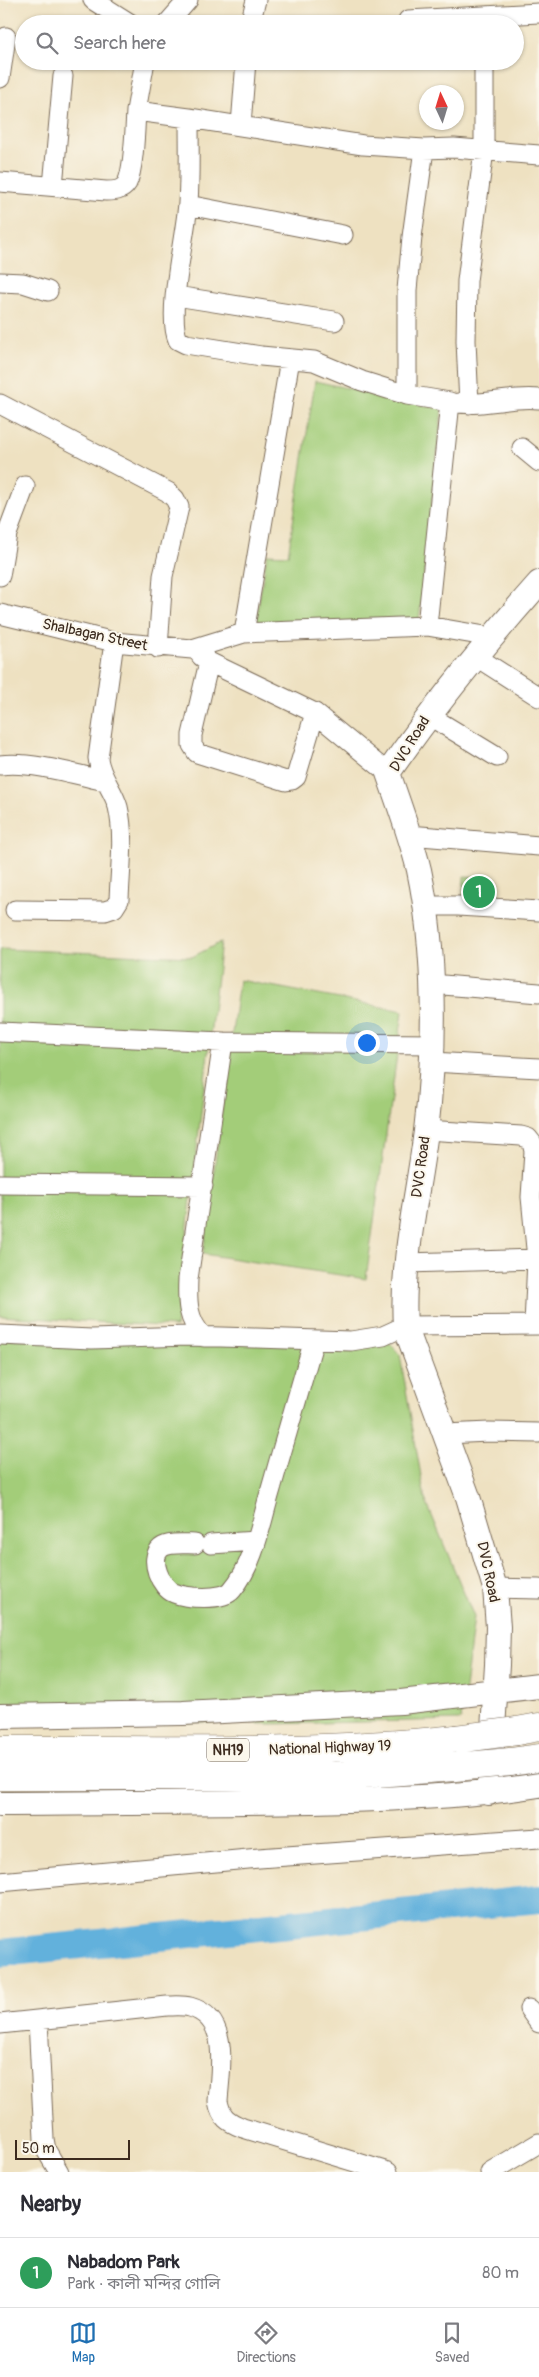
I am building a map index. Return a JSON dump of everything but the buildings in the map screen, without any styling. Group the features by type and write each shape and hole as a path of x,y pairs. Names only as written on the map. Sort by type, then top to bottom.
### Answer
{"highway":[{"name":"National Highway 19","path":"0,1750 289,1750 382,1747 528,1729"},
{"name":"NH19","path":"0,1776 336,1776 455,1767 539,1758"}],"main road":[{"name":"DVC Road","path":"489,1793 498,1626 495,1588 484,1546 405,1326 404,1302 426,1130 432,1053 431,984 428,935 419,872 410,835 388,773 428,715 475,656 539,583"},
{"path":"0,1716 183,1714 401,1702 539,1686"},
{"path":"0,1804 393,1799 489,1793 539,1785"}],"street":[{"path":"93,0 117,15"},
{"path":"175,15 188,0"},
{"path":"252,15 256,0"},
{"path":"518,15 539,12"},
{"path":"0,78 6,38"},
{"path":"0,182 106,191 118,190 126,184 130,170 136,111 143,70"},
{"path":"241,125 245,70"},
{"path":"469,404 466,341 467,281 484,150 484,70"},
{"path":"53,186 63,76"},
{"path":"136,111 241,125 354,144 424,149 484,150 539,155"},
{"path":"189,118 188,205 176,296 175,334 178,340 186,344 314,361 362,381 407,395 469,404 522,397 539,399"},
{"path":"407,395 407,290 424,149"},
{"path":"188,205 343,235"},
{"path":"0,282 23,283 48,290"},
{"path":"176,296 334,321"},
{"path":"244,633 290,359"},
{"path":"426,626 450,402"},
{"path":"0,404 168,492 175,498 178,518 164,576 158,648"},
{"path":"522,448 539,462"},
{"path":"0,576 7,534 25,486"},
{"name":"Shalbagan Street","path":"0,614 114,642 158,648 192,649 244,633 426,626 491,637"},
{"path":"14,910 105,911 114,908 119,900 120,830 114,794 99,771 98,758 114,642"},
{"path":"192,649 210,662 315,713 388,773"},
{"path":"475,656 539,696"},
{"path":"210,662 192,735 192,745 197,753 276,778 292,780 296,777 315,713"},
{"path":"428,715 497,757"},
{"path":"0,765 10,764 48,769 105,781"},
{"path":"410,835 539,846"},
{"path":"424,906 539,911"},
{"path":"431,984 539,993"},
{"path":"0,1032 432,1053 539,1068"},
{"path":"204,1337 196,1329 190,1317 187,1300 188,1279 223,1042"},
{"path":"0,1335 92,1339 204,1337 350,1342 383,1336 405,1326 536,1325 537,1259 530,1197 534,1151 532,1142 528,1138 521,1136 426,1130"},
{"path":"0,1184 203,1186"},
{"path":"408,1262 537,1259"},
{"path":"256,1541 170,1545 162,1548 157,1554 156,1562 159,1574 164,1586 174,1593 214,1598 230,1593 243,1578 256,1541 314,1340"},
{"path":"445,1434 489,1432 539,1433"},
{"path":"495,1588 539,1589"},
{"path":"0,1882 259,1858 539,1838"},
{"path":"0,2024 167,2006 188,2006 202,2011 212,2021 219,2036 218,2101 224,2119 243,2128 388,2172"},
{"path":"38,2020 44,2139 46,2150 58,2172"},
{"path":"490,2172 539,2143"}],"green space":[{"path":"315,381 442,409 419,620 255,624 267,554 288,555"},
{"path":"464,876 495,878 493,907 463,906"},
{"path":"221,942 176,1327 0,1316 0,949 192,957"},
{"path":"239,980 403,1011 366,1279 203,1254"},
{"path":"384,1336 400,1355 425,1499 474,1617 461,1720 269,1724 0,1718 0,1339"}],"waterway":[{"path":"0,1953 539,1899"}],"place":[{"name":"Nabadom Park","path":"479,892"}]}
